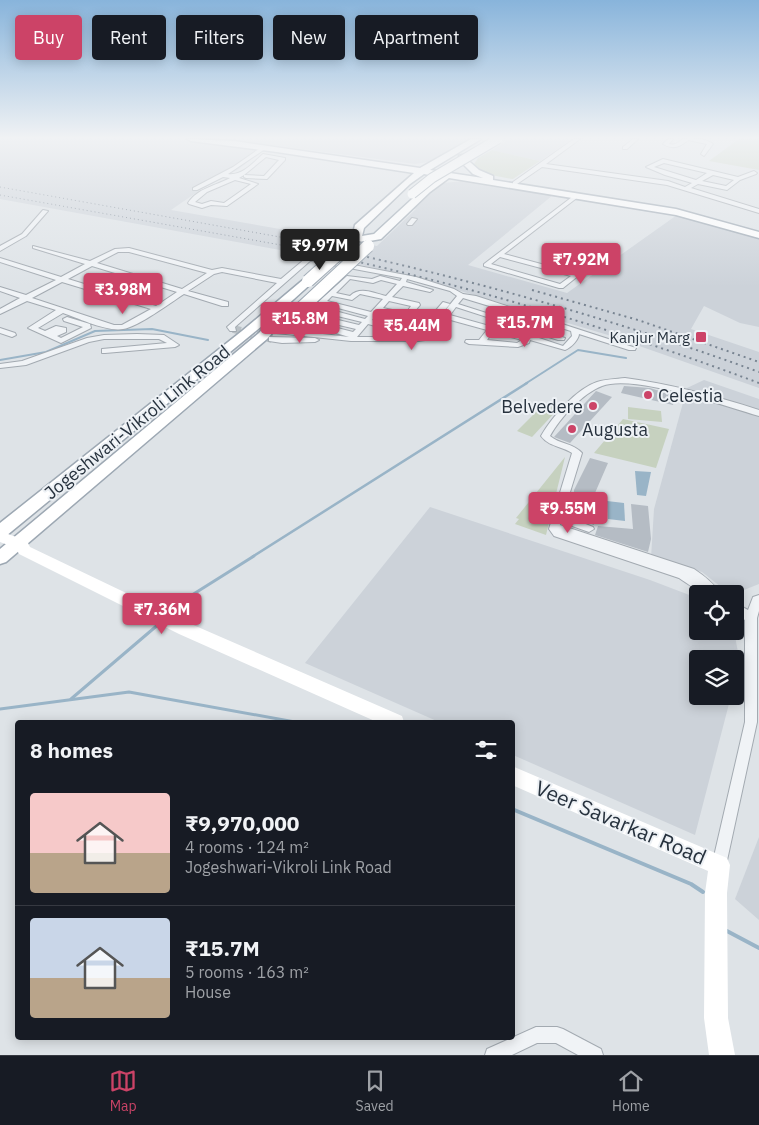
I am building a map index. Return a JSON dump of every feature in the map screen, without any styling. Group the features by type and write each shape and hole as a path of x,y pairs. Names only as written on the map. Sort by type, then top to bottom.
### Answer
{"main road":[{"path":"357,242 359,228 403,188"},
{"path":"357,242 412,188"},
{"path":"408,193 416,188"},
{"path":"357,242 377,236 384,231 429,188"},
{"path":"531,188 675,212 759,234"},
{"path":"546,188 691,212 759,234"},
{"name":"Jogeshwari-Vikroli Link Road","path":"0,532 302,284 357,242"},
{"name":"Jogeshwari-Vikroli Link Road","path":"10,551 272,331 297,313 357,242"}],"street":[{"path":"212,188 190,202 202,206 211,203 225,205 249,188"},
{"path":"688,188 759,211"},
{"path":"500,255 576,275 562,287 486,266 500,255 576,196"},
{"path":"0,249 24,235 45,211"},
{"path":"35,247 225,304"},
{"path":"0,312 111,251 123,250 212,272"},
{"path":"232,329 231,327 308,259 312,258 404,280 446,294 473,298 632,348"},
{"path":"0,260 157,309"},
{"path":"524,276 538,265"},
{"path":"0,289 27,298 58,312 87,326 66,340 61,341 32,328 58,312 114,327 123,327 157,309 212,272 222,270 283,282"},
{"path":"297,313 315,308 349,277 373,280 380,278 404,280"},
{"path":"353,337 404,280"},
{"path":"330,294 352,298 358,292 361,292 416,305"},
{"path":"272,331 306,340 353,337 420,339 428,337 456,305 459,295"},
{"path":"408,314 422,299"},
{"path":"322,302 376,312 408,314 432,320"},
{"path":"315,308 419,335 446,304"},
{"path":"456,305 561,338"},
{"path":"376,312 426,328"},
{"path":"297,313 361,328"},
{"path":"297,313 302,322 353,337"},
{"path":"448,314 562,348 576,336 575,330"},
{"path":"448,314 526,341 518,345 469,342"},
{"path":"481,342 492,329"},
{"path":"0,330 12,335"},
{"path":"0,366 23,363 87,340 104,337 160,337 176,345 105,351"},
{"path":"697,585 683,575 621,551 558,534 554,529 576,453 574,449 549,441 545,436 577,396 594,386 615,381 640,381 719,400 759,413"},
{"path":"557,516 589,529"},
{"path":"0,536 10,551 390,720"},
{"path":"714,863 751,722 755,674 750,618 759,599"},
{"path":"744,614 750,618"},
{"name":"Veer Savarkar Road","path":"515,776 714,863 716,893 716,1018 722,1055"},
{"path":"493,1055 536,1035 557,1035 595,1055"}],"shaded area":[{"path":"0,188 203,188 171,210 377,246 416,209 412,208 433,188 510,188 553,195 468,265 567,293 677,215 728,227 759,238 759,327 740,323 704,306 691,329 759,352 759,388 608,335 417,278 357,264 0,199"},
{"path":"704,380 759,399 759,584 744,590 744,585 719,585 702,572 651,558 654,509 687,388"},
{"path":"430,507 650,580 689,595 689,640 736,640 738,650 689,650 689,705 729,705 695,835 515,756 515,720 434,720 305,663"},
{"path":"759,837 759,920 735,899"}],"green space":[{"path":"545,403 559,408 532,437 517,431"},
{"path":"628,407 661,411 662,422 628,419"},
{"path":"623,419 669,429 656,468 594,453"},
{"path":"565,457 546,535 515,524 519,519 516,518"}],"water":[{"path":"635,471 651,472 646,496 637,495"},
{"path":"607,501 624,503 625,521 608,519"}],"building":[{"name":"Celestia","path":"624,386 650,388 675,396 673,405 621,393"},
{"path":"596,391 612,397 570,443 554,437"},
{"path":"590,458 608,463 595,493 594,525 574,517 574,490"},
{"path":"631,504 648,506 651,539 648,552 595,535 598,526 633,529"}],"waterway":[{"path":"0,360 46,352 95,331 152,329 208,340"},
{"path":"525,384 578,350 626,358"},
{"path":"252,557 527,383"},
{"path":"167,616 184,600 254,556"},
{"path":"71,699 160,623"},
{"path":"0,709 129,692 284,720"},
{"path":"515,810 691,884 703,892"},
{"path":"725,930 759,948"}],"tunnel":[{"path":"233,329 272,339"}],"railway":[{"path":"7,188 336,247"},
{"path":"0,195 292,247"},
{"path":"285,246 406,273 525,305 642,342 759,383"},
{"path":"329,246 339,248"},
{"path":"332,249 386,261 547,303 654,336 759,372"},
{"path":"532,290 638,320 759,362"}],"place":[{"name":"Kanjur Marg","path":"701,337"},
{"name":"Celestia","path":"648,395"},
{"name":"Belvedere","path":"593,406"},
{"name":"Augusta","path":"572,429"}]}
